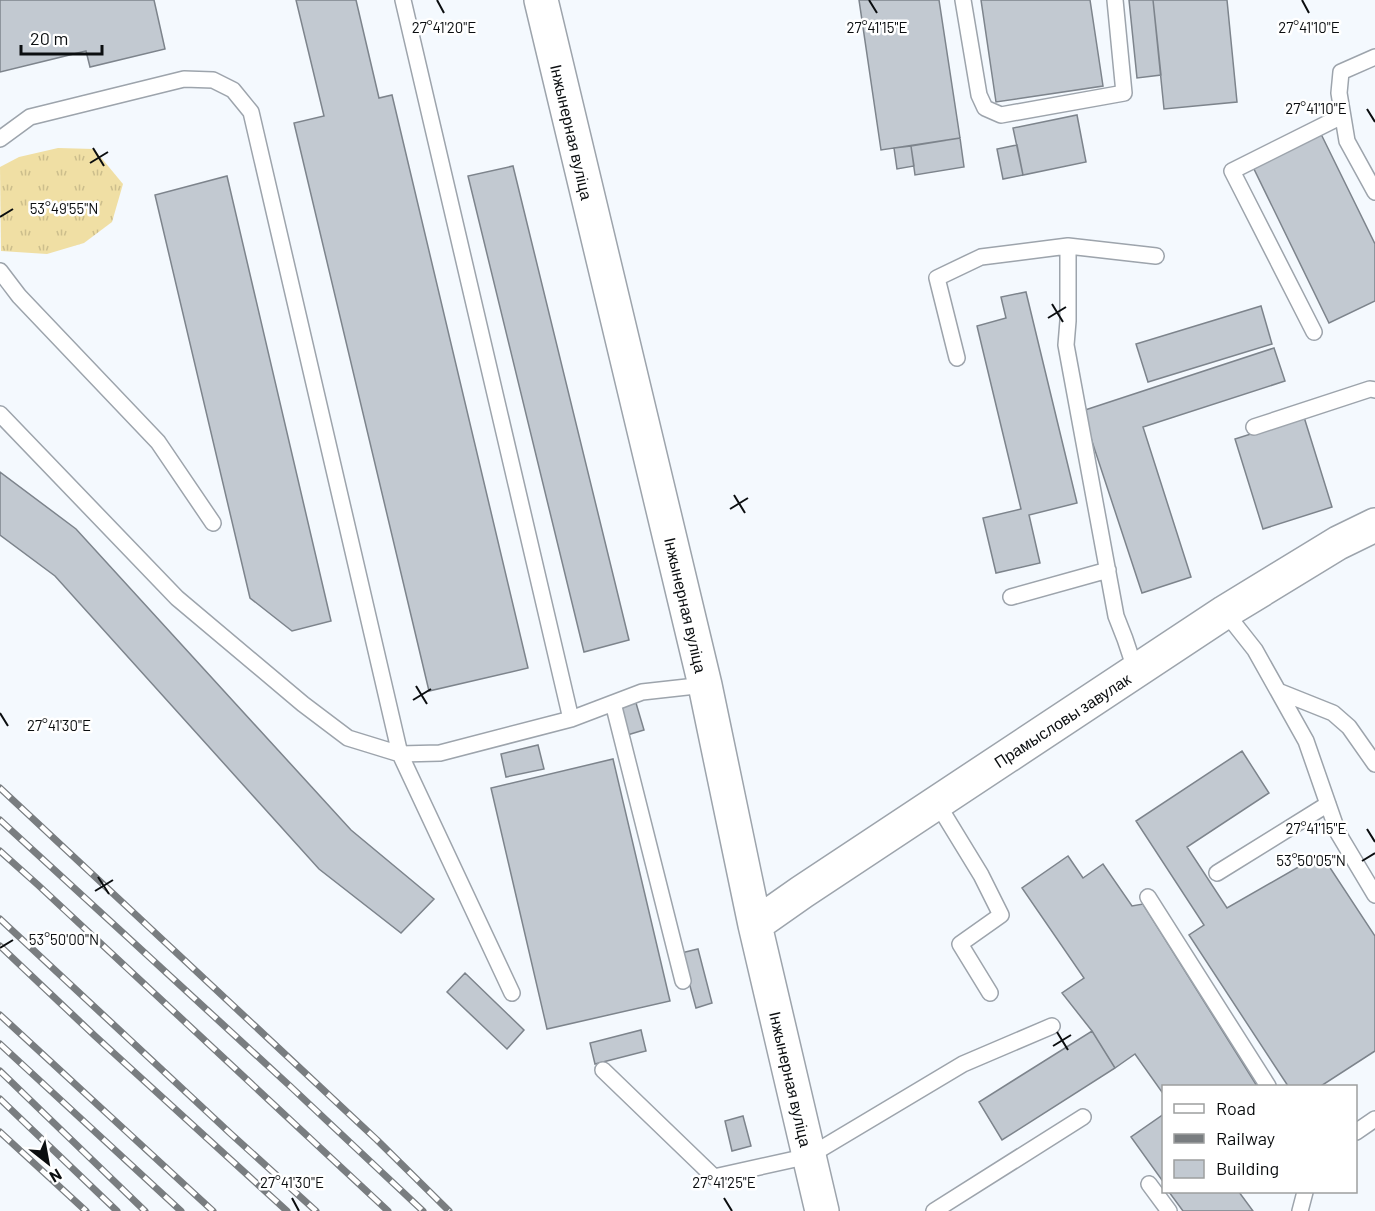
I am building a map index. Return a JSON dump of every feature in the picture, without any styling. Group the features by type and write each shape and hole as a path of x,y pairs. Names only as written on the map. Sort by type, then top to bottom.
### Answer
{"street":[{"name":"Інжынерная вуліца","path":"541,0 705,685 755,925 822,1211"},
{"name":"Прамысловы завулак","path":"755,925 1225,612 1338,543 1375,525"}],"lane":[{"path":"403,0 571,719"},
{"path":"963,0 979,95 985,108 1001,115 1124,93 1115,0"},
{"path":"1375,57 1341,72 1339,93 1347,141 1375,192"},
{"path":"0,139 30,117 184,79 213,80 233,90 251,112 400,754 512,993"},
{"path":"1314,332 1232,171 1342,116"},
{"path":"1068,246 1066,345 1116,616 1136,672"},
{"path":"957,358 937,278 981,257 1068,246 1156,256"},
{"path":"0,271 19,296 158,442 213,523"},
{"path":"1254,427 1370,389 1375,390"},
{"path":"0,414 177,598 303,704 348,738 400,754 440,753 571,719 642,692 705,685"},
{"path":"1011,597 1108,570"},
{"path":"1225,612 1255,650 1306,741 1338,833 1375,895"},
{"path":"1278,691 1333,713 1349,727 1375,764"},
{"path":"613,703 683,981"},
{"path":"937,803 981,875 1001,915 960,944 990,993"},
{"path":"1217,873 1328,804"},
{"path":"1148,897 1267,1085"},
{"path":"603,1070 714,1177 809,1156 963,1064 1052,1026"},
{"path":"934,1211 1083,1117"},
{"path":"1357,1131 1375,1119"},
{"path":"1149,1184 1169,1211"},
{"path":"1300,1211 1304,1193"}],"green space":[{"path":"58,148 94,149 123,184 112,222 84,243 47,254 1,251 0,167 19,157"}],"building":[{"path":"0,0 154,0 165,49 90,67 86,51 0,72"},
{"path":"296,0 356,0 379,98 392,95 528,668 429,691 294,123 324,116"},
{"path":"859,0 939,0 960,138 881,150"},
{"path":"981,0 1090,0 1103,86 996,102"},
{"path":"1129,0 1153,0 1161,75 1137,78"},
{"path":"1153,0 1227,0 1237,102 1164,109"},
{"path":"1077,115 1086,162 1023,175 1013,128"},
{"path":"1321,134 1375,244 1375,301 1329,323 1253,167"},
{"path":"960,138 964,167 915,175 911,146"},
{"path":"1017,145 1023,175 1003,179 997,149"},
{"path":"911,146 914,166 897,169 894,148"},
{"path":"513,166 629,640 584,652 468,176"},
{"path":"227,176 331,621 292,631 250,598 155,195"},
{"path":"1026,292 1077,503 1029,515 1040,563 996,573 983,518 1021,509 977,326 1006,318 1001,297"},
{"path":"1261,306 1272,344 1148,382 1136,344"},
{"path":"1274,348 1285,381 1143,427 1191,577 1142,593 1082,411"},
{"path":"1304,417 1332,507 1263,529 1235,439"},
{"path":"0,472 76,529 351,830 434,899 401,933 319,869 55,576 0,535"},
{"path":"636,703 644,730 624,736 616,708"},
{"path":"538,745 544,769 506,777 501,754"},
{"path":"1242,751 1269,793 1187,847 1227,908 1321,854 1375,936 1375,1051 1323,1085 1287,1085 1189,935 1204,925 1136,821"},
{"path":"613,759 670,1001 547,1029 491,788"},
{"path":"1068,856 1083,878 1103,864 1132,906 1143,904 1256,1085 1162,1085 1162,1092 1135,1054 1115,1068 1092,1031 1062,993 1084,978 1022,888"},
{"path":"698,949 712,1003 696,1008 681,953"},
{"path":"465,973 524,1030 507,1049 447,992"},
{"path":"641,1030 646,1051 595,1064 590,1043"},
{"path":"1092,1031 1115,1068 1002,1140 979,1102"},
{"path":"1162,1115 1162,1180 1131,1137"},
{"path":"743,1116 751,1146 732,1151 725,1121"},
{"path":"1170,1193 1240,1193 1253,1211 1183,1211"}],"railway":[{"path":"0,788 377,1140 449,1211"},
{"path":"0,820 423,1211"},
{"path":"0,851 388,1211"},
{"path":"0,919 316,1211"},
{"path":"0,946 287,1211"},
{"path":"0,1015 213,1211"},
{"path":"0,1044 181,1211"},
{"path":"0,1071 145,1211"},
{"path":"0,1099 117,1211"},
{"path":"0,1132 86,1211"}]}
